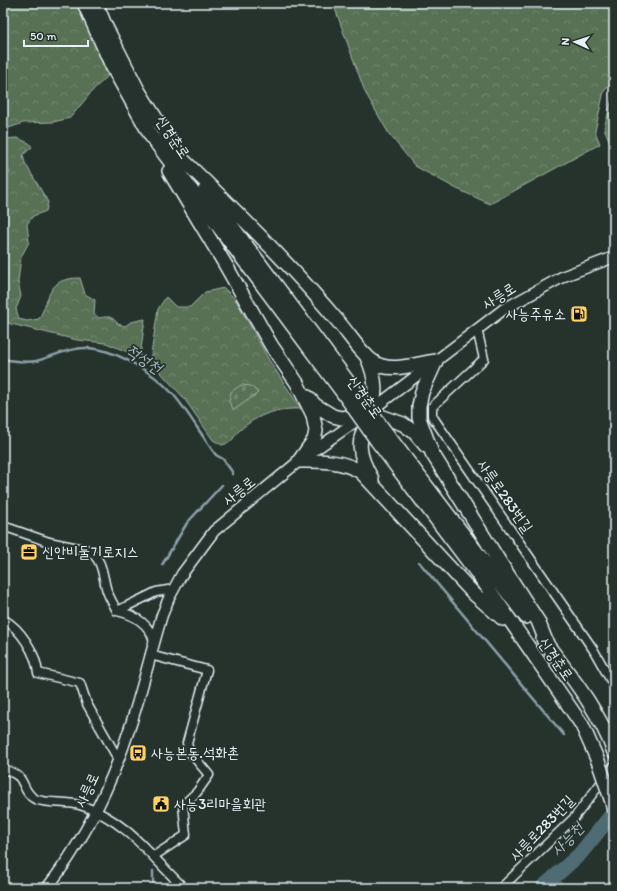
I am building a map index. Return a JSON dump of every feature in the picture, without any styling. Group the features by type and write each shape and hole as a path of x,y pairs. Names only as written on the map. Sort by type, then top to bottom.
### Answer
{"highway":[{"name":"신경춘로","path":"84,3 112,66 151,136 348,390"},
{"name":"신경춘로","path":"96,3 105,25 138,90 180,156 382,438 582,725 598,761 614,812"},
{"path":"151,136 178,189 225,264 271,345 297,383 315,405 333,416 340,418 369,412 403,424 414,432 432,453 499,562 538,621 548,646"},
{"path":"180,156 246,221 309,287 366,355 381,366 394,367 436,361"},
{"path":"366,355 375,382 375,396 360,437 359,448 362,460 377,488"},
{"path":"432,453 419,418 418,406 422,392 436,361"},
{"path":"297,383 313,415 316,431 314,440 299,461"},
{"name":"신경춘로","path":"382,438 572,677 612,747"},
{"path":"299,461 328,461 350,466 360,472 377,488 474,594 518,632"}],"street":[{"name":"사릉로","path":"47,888 76,844 95,810 118,760 130,728 162,616 174,589 189,563 214,531 299,461 369,412 504,309 543,286 614,257"},
{"name":"사릉로283번길","path":"477,329 484,358 432,407 432,416 593,648 614,686"},
{"path":"3,526 36,538 88,550 94,554 101,566 107,591 117,611 133,616 141,621 151,632 154,641"},
{"path":"117,611 156,592 174,589"},
{"path":"3,619 12,625 30,647 35,656 38,673 80,683 87,704 118,760"},
{"path":"150,655 207,670 187,743 189,751 209,775 197,792 184,806 186,835 154,856"},
{"name":"사릉로283번길","path":"502,888 574,818 614,766"},
{"path":"3,768 19,777 25,790 34,798 41,801 71,802 95,810 135,836 184,888"}],"green space":[{"path":"3,3 77,3 108,76 94,89 70,118 53,122 23,123 3,130"},
{"path":"333,3 593,3 614,10 614,73 609,86 604,91 595,131 600,144 490,204 455,188 415,166 389,134 365,92"},
{"path":"593,3 614,3 614,10"},
{"path":"614,92 614,152 604,128"},
{"path":"17,138 29,143 32,147 23,155 25,163 48,202 46,211 33,216 27,224 29,242 21,257 18,282 21,296 16,309 19,319 27,321 39,319 52,290 56,285 61,281 80,278 85,294 95,300 94,314 99,318 110,317 118,324 125,326 131,322 145,319 140,357 106,343 77,340 3,322 3,184 10,172 3,160 3,139"},
{"path":"224,288 236,300 269,360 301,409 276,411 261,416 247,424 233,439 222,445 213,440 183,397 150,361 158,309 166,297 176,307 190,307 205,292"},
{"path":"241,385 251,386 258,393 234,410 229,402 231,392"}],"waterway":[{"name":"적성천","path":"3,359 20,362 32,362 72,349 84,348 107,352 131,362 154,377 172,393 184,407 216,455 223,459 233,473 232,474"},
{"name":"적성천","path":"162,565 187,523 222,485"},
{"path":"419,562 564,735"},
{"name":"사능천","path":"542,888 580,854 614,812"},
{"name":"적성천","path":"153,871 153,888"}],"place":[{"name":"사능주유소","path":"579,314"},
{"name":"신안비둘기로지스","path":"29,552"},
{"name":"사능본동.석화촌","path":"138,753"},
{"name":"사능3리마을회관","path":"161,804"}]}
